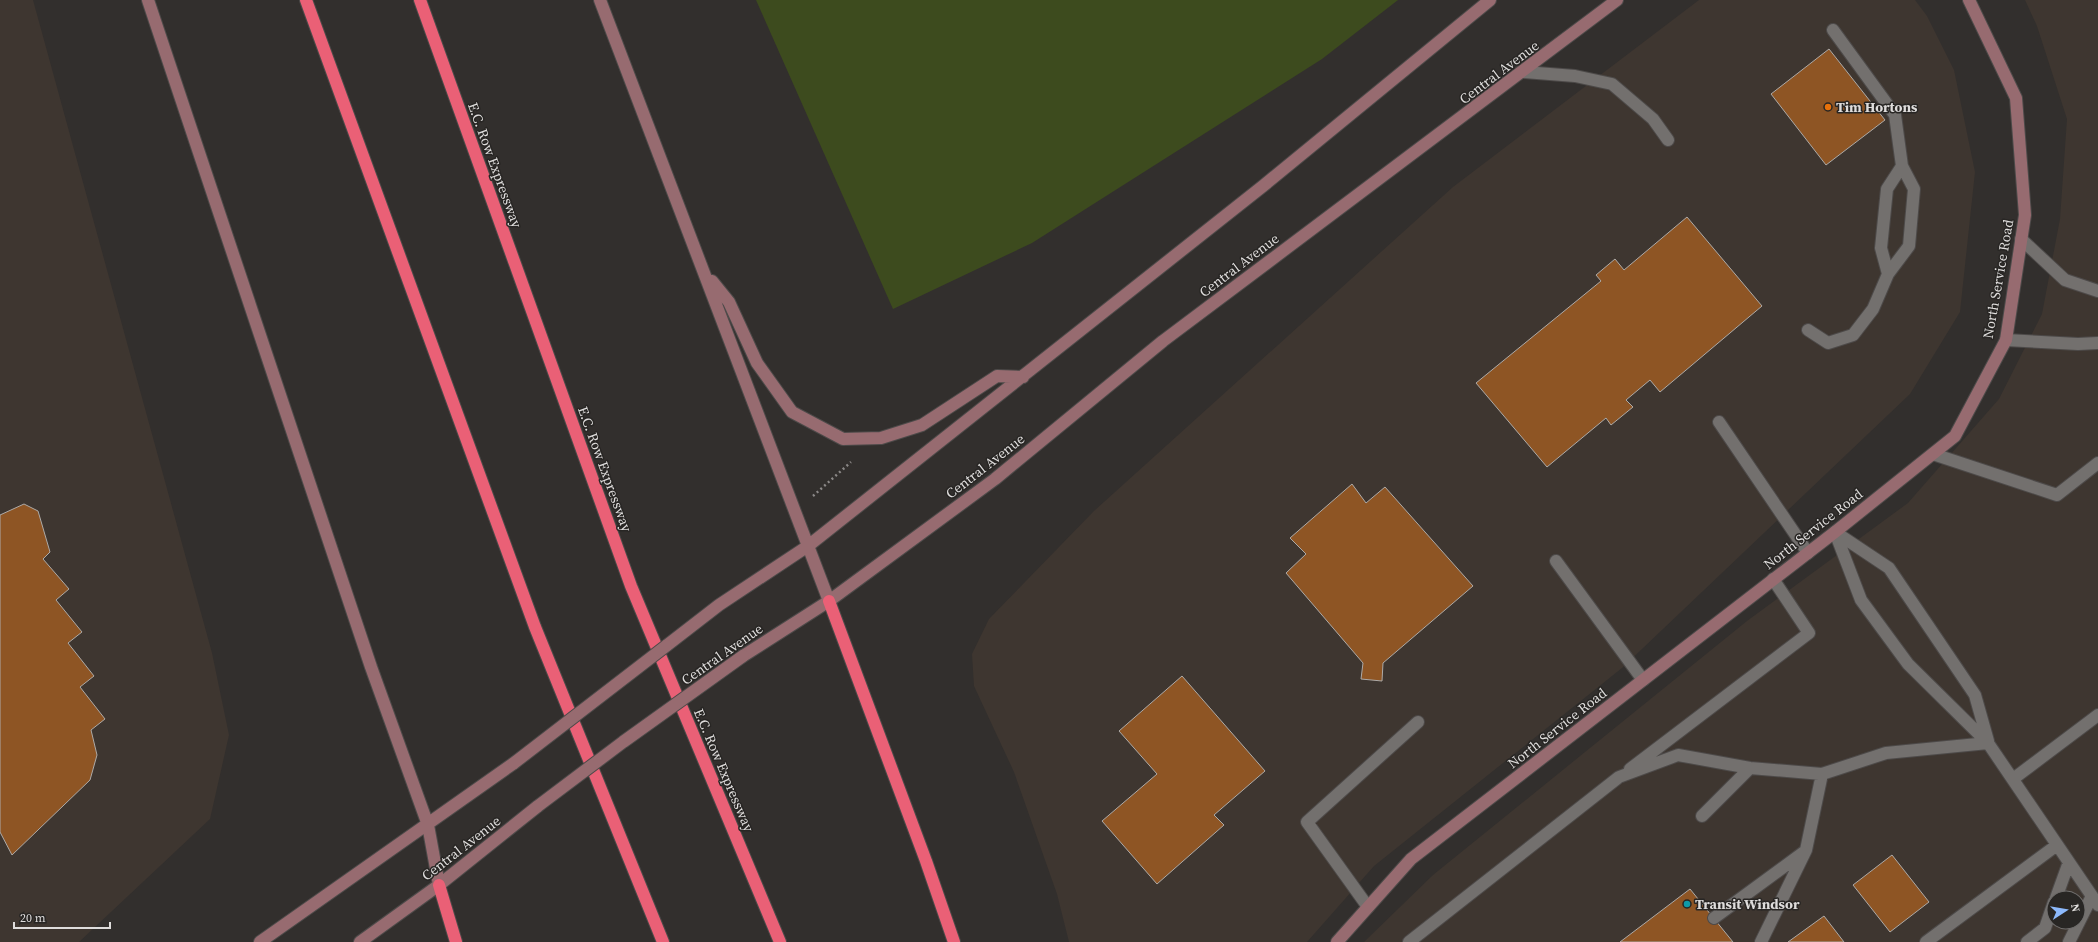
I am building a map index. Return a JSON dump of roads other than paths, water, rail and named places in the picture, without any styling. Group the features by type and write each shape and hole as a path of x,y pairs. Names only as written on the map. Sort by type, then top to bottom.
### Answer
{"highway":[{"path":"306,0 535,627 663,942"},
{"name":"E.C. Row Expressway","path":"420,0 631,586 780,942"},
{"path":"829,601 926,861 954,942"},
{"path":"438,885 456,942"}],"street":[{"path":"148,0 372,667 428,825 438,885"},
{"path":"600,0 829,601"},
{"path":"260,942 514,763 719,605 808,546 1269,181 1490,0"},
{"name":"Central Avenue","path":"360,942 438,885 538,806 623,742 743,656 829,601 995,480 1163,341 1524,72 1617,0"},
{"name":"North Service Road","path":"1337,942 1411,859 1835,532 1954,436 2006,340 2025,215 2016,98 1969,0"},
{"path":"704,270 729,302 757,363 792,412 843,439 881,438 922,425 997,376 1023,377"}],"lane":[{"path":"1808,330 1828,343 1852,335 1873,309 1888,274 1909,246 1914,189 1902,166 1895,115 1833,30"},
{"path":"1524,72 1575,76 1612,84 1653,119 1668,140"},
{"path":"1888,274 1881,248 1888,189 1902,166"},
{"path":"2021,239 2065,280 2098,291"},
{"path":"2006,340 2078,344 2098,343"},
{"path":"1719,422 1808,553"},
{"path":"1933,454 2057,495 2098,463"},
{"path":"1835,532 1889,568 1975,695 1988,743"},
{"path":"1835,532 1861,600 1908,664 1988,743 2095,901 2069,942"},
{"path":"1556,561 1643,680"},
{"path":"1409,942 1619,777 1809,632 1773,579"},
{"path":"2013,780 2098,715"},
{"path":"1368,907 1307,822 1418,722"},
{"path":"1619,777 1678,755 1750,768 1822,774 1886,753 1988,743"},
{"path":"1702,816 1750,768"},
{"path":"1761,942 1806,850 1822,774"},
{"path":"1926,942 2057,845"},
{"path":"1714,918 1806,850"},
{"path":"2059,890 2068,862"},
{"path":"2027,942 2045,928 2046,925"}],"place":[{"name":"Tim Hortons","path":"1828,107"},
{"name":"Transit Windsor","path":"1687,904"}]}
